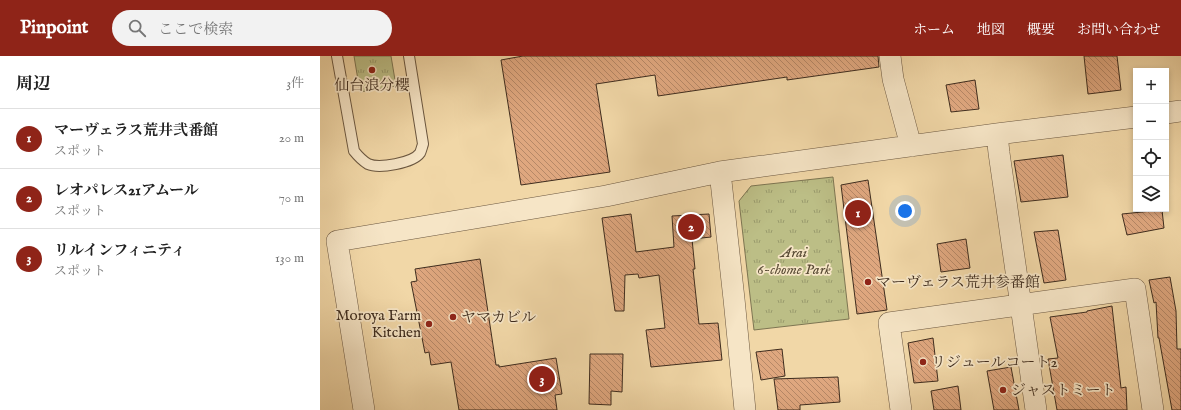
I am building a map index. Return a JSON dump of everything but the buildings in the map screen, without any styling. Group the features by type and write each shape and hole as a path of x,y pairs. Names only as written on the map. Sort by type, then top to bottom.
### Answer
{"street":[{"path":"890,56 893,79 911,146"},
{"path":"1169,113 1181,112"},
{"path":"364,410 337,241 606,196 720,172 997,134 1133,117"},
{"path":"997,134 1036,410"},
{"path":"720,172 744,410"},
{"path":"901,410 889,323 1136,289 1153,410"}],"lane":[{"path":"337,56 354,151 360,158 370,165 384,166 410,160 419,154 423,144 410,56"}],"green space":[{"path":"354,56 391,56 396,86 360,92"},
{"name":"Arai 6-chome Park","path":"833,177 849,319 754,330 739,201 751,186"}],"place":[{"name":"仙台浪分櫻","path":"372,70"},
{"name":"マーヴェラス荒井弐番館","path":"858,213"},
{"name":"レオパレス21アムール","path":"691,227"},
{"name":"マーヴェラス荒井参番館","path":"868,282"},
{"name":"ヤマカビル","path":"453,317"},
{"name":"Moroya Farm Kitchen","path":"429,324"},
{"name":"リジュールコート2","path":"923,362"},
{"name":"リルインフィニティ","path":"542,379"},
{"name":"ジャストミート","path":"1003,390"}]}
